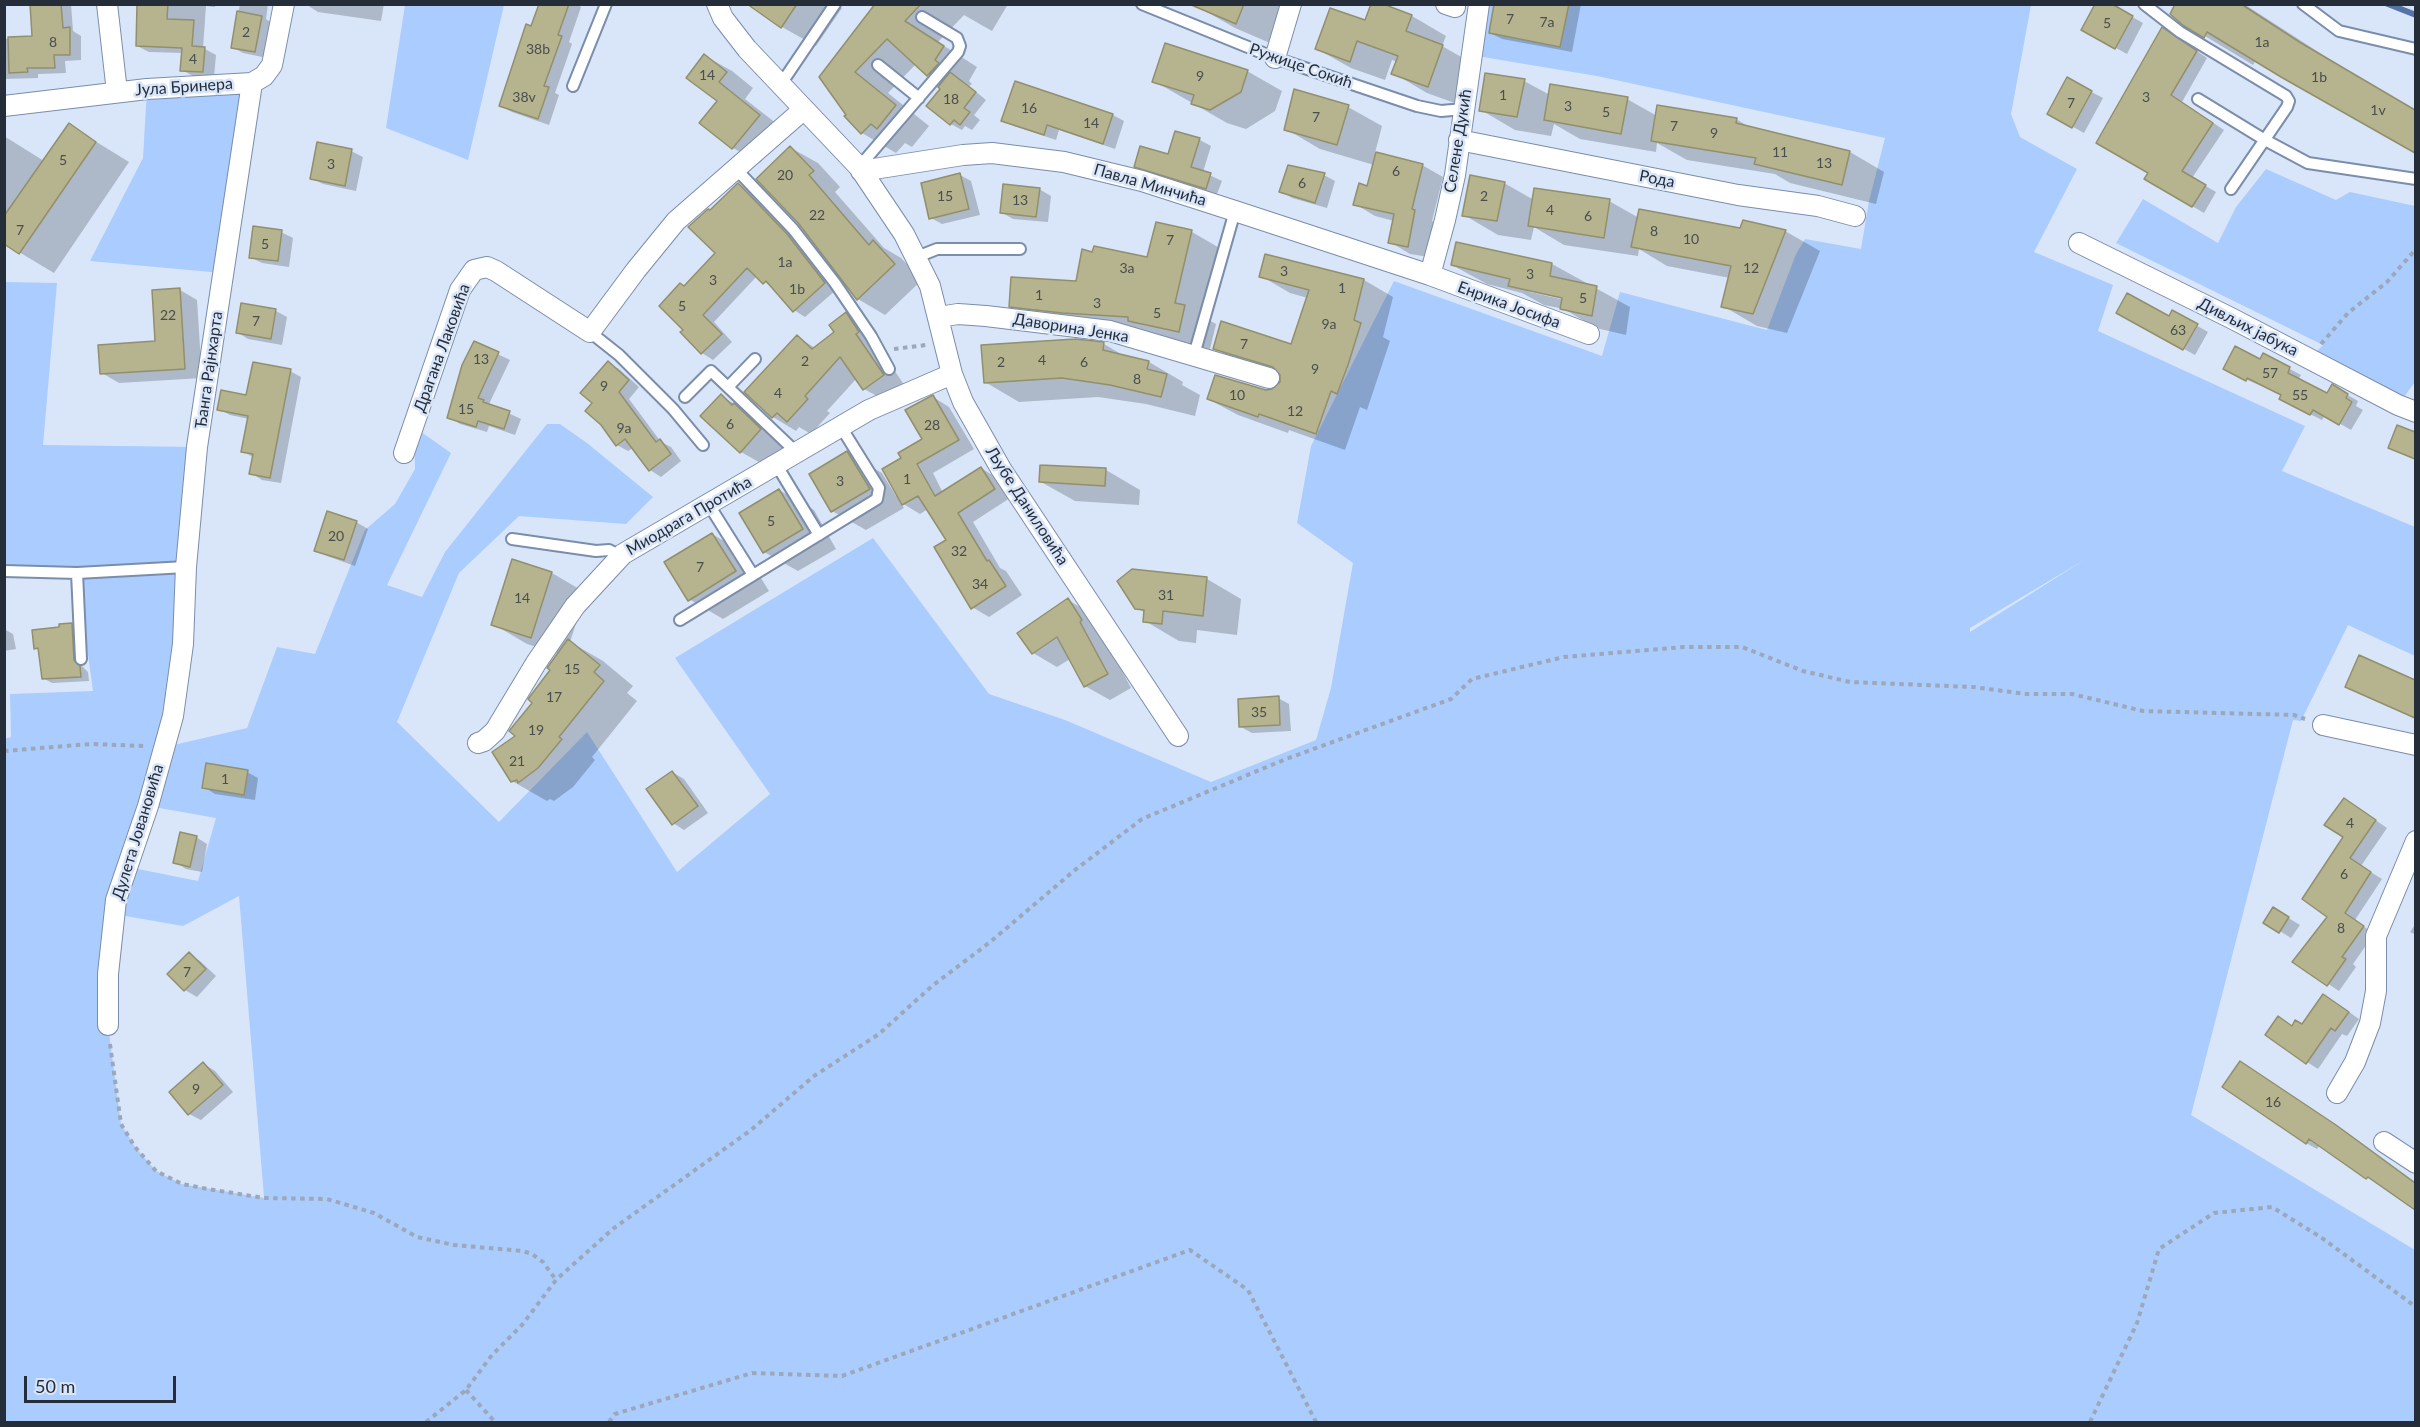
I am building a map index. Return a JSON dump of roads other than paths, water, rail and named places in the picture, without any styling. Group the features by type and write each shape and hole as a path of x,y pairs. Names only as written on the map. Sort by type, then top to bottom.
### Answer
{"street":[{"name":"Јула Бринера","path":"107,4 117,92"},
{"path":"252,83 264,76 272,65 284,4"},
{"name":"Љубе Даниловића","path":"717,4 723,18 747,49 860,169 917,257 930,286 952,374 963,402 1001,469 1178,736"},
{"path":"1275,58 1291,4"},
{"name":"Селене Дукић","path":"1430,275 1445,219 1479,4"},
{"name":"Јула Бринера","path":"4,106 117,92 252,83"},
{"name":"Ђанга Рајнхарта","path":"164,747 173,716 183,644 186,567 197,447 252,83"},
{"path":"590,332 666,231 803,110"},
{"name":"Рода","path":"1459,140 1738,195 1818,206 1855,216"},
{"name":"Павла Минчића","path":"860,169 963,155 992,153 1031,156 1112,173 1430,275"},
{"name":"Дивљих јабука","path":"2079,243 2415,412"},
{"name":"Драгана Лаковића","path":"404,453 460,290 474,270 487,267 496,271 590,332"},
{"name":"Енрика Јосифа","path":"1430,275 1589,334"},
{"name":"Даворина Јенка","path":"939,317 958,314 986,316 1110,331 1269,378"},
{"name":"Миодрага Протића","path":"478,743 484,741 495,731 569,615 621,556 841,427 889,401 952,374"},
{"path":"2323,725 2415,745"},
{"name":"Дулета Јовановића","path":"108,1025 108,974 116,900 148,806 164,747"},
{"path":"2337,1093 2355,1062 2370,1023 2376,991 2376,936 2415,841"},
{"path":"2384,1142 2415,1163"}],"lane":[{"path":"573,86 606,4"},
{"path":"781,84 835,4"},
{"name":"Ружице Сокић","path":"1142,4 1275,58 1417,106 1441,111 1464,108"},
{"path":"2144,4 2180,32 2286,96 2289,101 2265,141 2231,189"},
{"path":"2303,4 2338,31 2415,50"},
{"path":"860,169 958,52 960,46 957,39 922,17"},
{"path":"878,65 919,98"},
{"path":"2198,99 2265,141 2308,163 2415,179"},
{"path":"736,169 807,247 835,283 889,369"},
{"path":"1194,355 1235,211"},
{"path":"917,257 937,249 1020,249"},
{"name":"Драгана Лаковића","path":"590,332 619,355 673,409 703,445"},
{"path":"728,387 754,359"},
{"path":"685,397 711,371 796,452"},
{"path":"680,620 873,502 879,495 879,488 841,427"},
{"path":"776,464 819,535"},
{"path":"709,505 753,575"},
{"path":"512,539 596,551 609,550 621,556"},
{"path":"4,571 77,573 186,567"},
{"path":"77,573 81,659"}],"waterway":[{"path":"2388,4 2416,15"}]}
